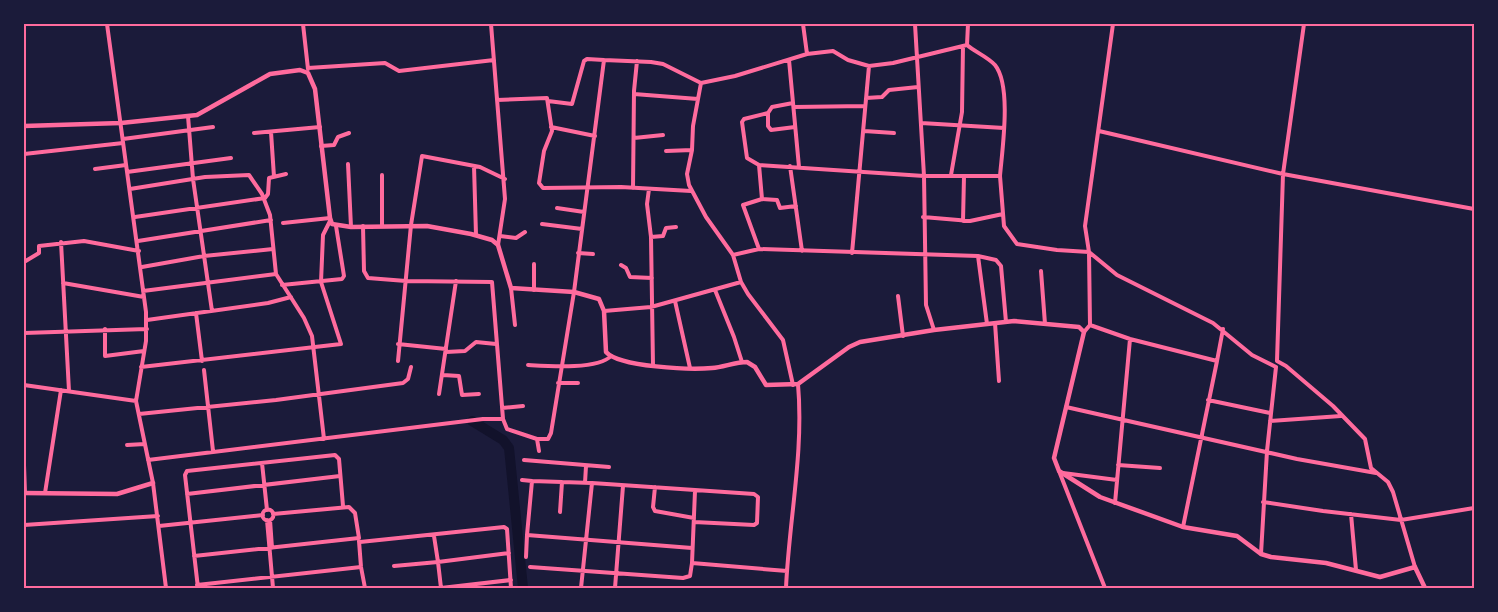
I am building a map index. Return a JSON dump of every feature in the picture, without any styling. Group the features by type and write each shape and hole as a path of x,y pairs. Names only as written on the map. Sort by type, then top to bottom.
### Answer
{"street":[{"path":"107,24 142,267 146,329 136,401 153,483 166,588"},
{"path":"141,367 342,343 321,282 323,235 330,219 320,127 313,80 308,70 303,24"},
{"path":"491,24 505,179 505,199 498,245 511,288 515,325"},
{"path":"803,24 807,54"},
{"path":"915,24 924,176 923,217 926,305 934,330"},
{"path":"951,175 960,124 968,24"},
{"path":"1105,588 1054,458 1084,332 1090,325 1090,252 1085,226 1092,167 1100,131 1113,24"},
{"path":"1261,554 1270,413 1277,361 1283,174 1304,24"},
{"path":"498,100 545,97 548,101 572,104 584,61 587,59 637,60 662,64 701,83 735,76 807,54 833,50 848,60 869,66 893,63 965,46 994,64 998,70 1002,88 1004,128 1000,176 1002,214 1007,232 1017,244 1057,250 1090,252 1117,275 1223,329 1252,355 1276,367"},
{"path":"24,126 121,123 188,116 205,111 256,80 270,74 385,63 399,71 494,60"},
{"path":"363,226 366,277 406,281 492,282 503,419 507,429 537,439 545,440 550,437 574,292 604,60"},
{"path":"633,188 634,94 637,60"},
{"path":"790,60 799,166"},
{"path":"852,253 869,66"},
{"path":"701,83 687,174 691,191 712,228 734,256 741,282 783,340 795,385 799,412 786,588"},
{"path":"866,98 882,97 889,90 918,87"},
{"path":"634,94 698,99"},
{"path":"548,101 551,134 544,151 540,186 543,188 554,190 633,188 691,191"},
{"path":"795,127 770,130 768,113 772,107 793,105 865,106"},
{"path":"768,113 744,119 742,122 747,158 759,165 859,170 924,176 1000,176"},
{"path":"188,116 193,179 212,311"},
{"path":"921,123 1004,128"},
{"path":"24,154 212,127"},
{"path":"254,133 320,127"},
{"path":"551,127 595,136"},
{"path":"864,131 894,132"},
{"path":"1100,131 1283,174 1474,210"},
{"path":"272,132 274,177"},
{"path":"322,146 332,145 338,137 349,133"},
{"path":"634,138 664,135"},
{"path":"666,151 692,150"},
{"path":"398,362 398,344 411,225 422,156 484,168 505,179"},
{"path":"127,172 231,158"},
{"path":"348,164 351,227"},
{"path":"95,169 126,165"},
{"path":"759,165 762,199"},
{"path":"474,166 476,235"},
{"path":"790,166 802,251"},
{"path":"130,189 193,179 248,174 265,198 271,220 276,274 307,325 314,347 324,439"},
{"path":"265,198 269,178 286,174"},
{"path":"382,175 382,226"},
{"path":"963,221 964,176"},
{"path":"649,189 647,204 651,237 653,365"},
{"path":"135,216 265,198"},
{"path":"759,248 743,205 762,199 775,199 780,208 796,206"},
{"path":"557,208 584,212"},
{"path":"923,217 963,221 1002,214"},
{"path":"283,223 330,219"},
{"path":"282,285 342,279 344,276 336,226 330,219"},
{"path":"138,241 271,220"},
{"path":"542,224 582,229"},
{"path":"336,226 411,225 443,228 476,235 492,240 498,245"},
{"path":"651,237 663,236 666,228 676,227"},
{"path":"500,236 516,238 525,232"},
{"path":"24,262 39,253 39,246 61,242 84,241 140,251"},
{"path":"61,242 70,392"},
{"path":"734,256 759,248 925,256 978,256 1000,262 1006,322"},
{"path":"142,267 204,256 273,249"},
{"path":"578,253 593,254"},
{"path":"978,256 987,324"},
{"path":"534,264 534,290"},
{"path":"620,265 626,268 630,277 652,278"},
{"path":"1041,271 1045,324"},
{"path":"143,290 276,274"},
{"path":"439,394 456,281"},
{"path":"604,311 651,306 675,301 741,282"},
{"path":"63,283 144,297"},
{"path":"511,288 574,292 599,299 604,311 605,347 611,356 619,360 690,368 715,368 742,362 750,363 755,367 766,386 795,385 854,344 934,330 1022,320 1080,327 1084,332"},
{"path":"715,290 742,362"},
{"path":"898,296 903,336"},
{"path":"146,320 291,297"},
{"path":"675,301 690,368"},
{"path":"196,313 202,361"},
{"path":"994,323 999,381"},
{"path":"1090,325 1130,339 1217,361"},
{"path":"105,329 105,356 144,351"},
{"path":"24,333 146,329"},
{"path":"1183,527 1223,329"},
{"path":"1115,504 1121,420 1130,339"},
{"path":"398,344 446,351 465,351 476,342 496,344"},
{"path":"528,365 561,366 601,363 611,356"},
{"path":"1277,361 1286,366 1333,406 1366,440 1370,464 1376,473 1390,485 1416,567 1425,588"},
{"path":"139,414 403,383 409,378 411,367"},
{"path":"204,370 213,451"},
{"path":"442,375 459,377 462,395 479,394"},
{"path":"558,383 578,383"},
{"path":"24,385 136,401"},
{"path":"46,493 61,390"},
{"path":"1208,400 1270,413"},
{"path":"502,408 524,406"},
{"path":"1066,407 1376,473"},
{"path":"1270,421 1342,416"},
{"path":"148,460 483,419 503,419"},
{"path":"537,439 539,451"},
{"path":"127,445 145,444"},
{"path":"343,506 338,459 335,456 189,470 185,475 197,586 361,567"},
{"path":"524,460 608,467"},
{"path":"159,526 263,515 267,510 262,463"},
{"path":"24,465 24,493 117,494 136,490 153,483"},
{"path":"1118,465 1160,468"},
{"path":"585,482 586,466"},
{"path":"1061,472 1116,480"},
{"path":"1061,472 1089,492 1115,504 1183,527 1237,536 1261,554 1356,570 1380,577 1416,567"},
{"path":"187,494 340,476"},
{"path":"522,480 585,482 755,494 758,498 757,523 754,526 694,520 655,511 653,507 655,487"},
{"path":"526,557 532,481"},
{"path":"560,512 562,482"},
{"path":"581,588 592,483"},
{"path":"615,588 623,486"},
{"path":"530,568 686,578 690,576 692,563 695,491"},
{"path":"1263,502 1401,520 1474,508"},
{"path":"267,510 273,514 343,506 351,508 355,513 361,540 361,567 365,588"},
{"path":"268,520 273,514"},
{"path":"1351,514 1356,570"},
{"path":"263,515 268,520 273,588"},
{"path":"24,524 158,516"},
{"path":"194,556 271,547 434,536 504,527 509,553 511,588"},
{"path":"527,535 692,548"},
{"path":"434,536 441,588 510,580"},
{"path":"394,566 509,553"},
{"path":"692,563 787,571"}],"waterway":[{"path":"472,421 503,440 509,448 523,588"}]}
